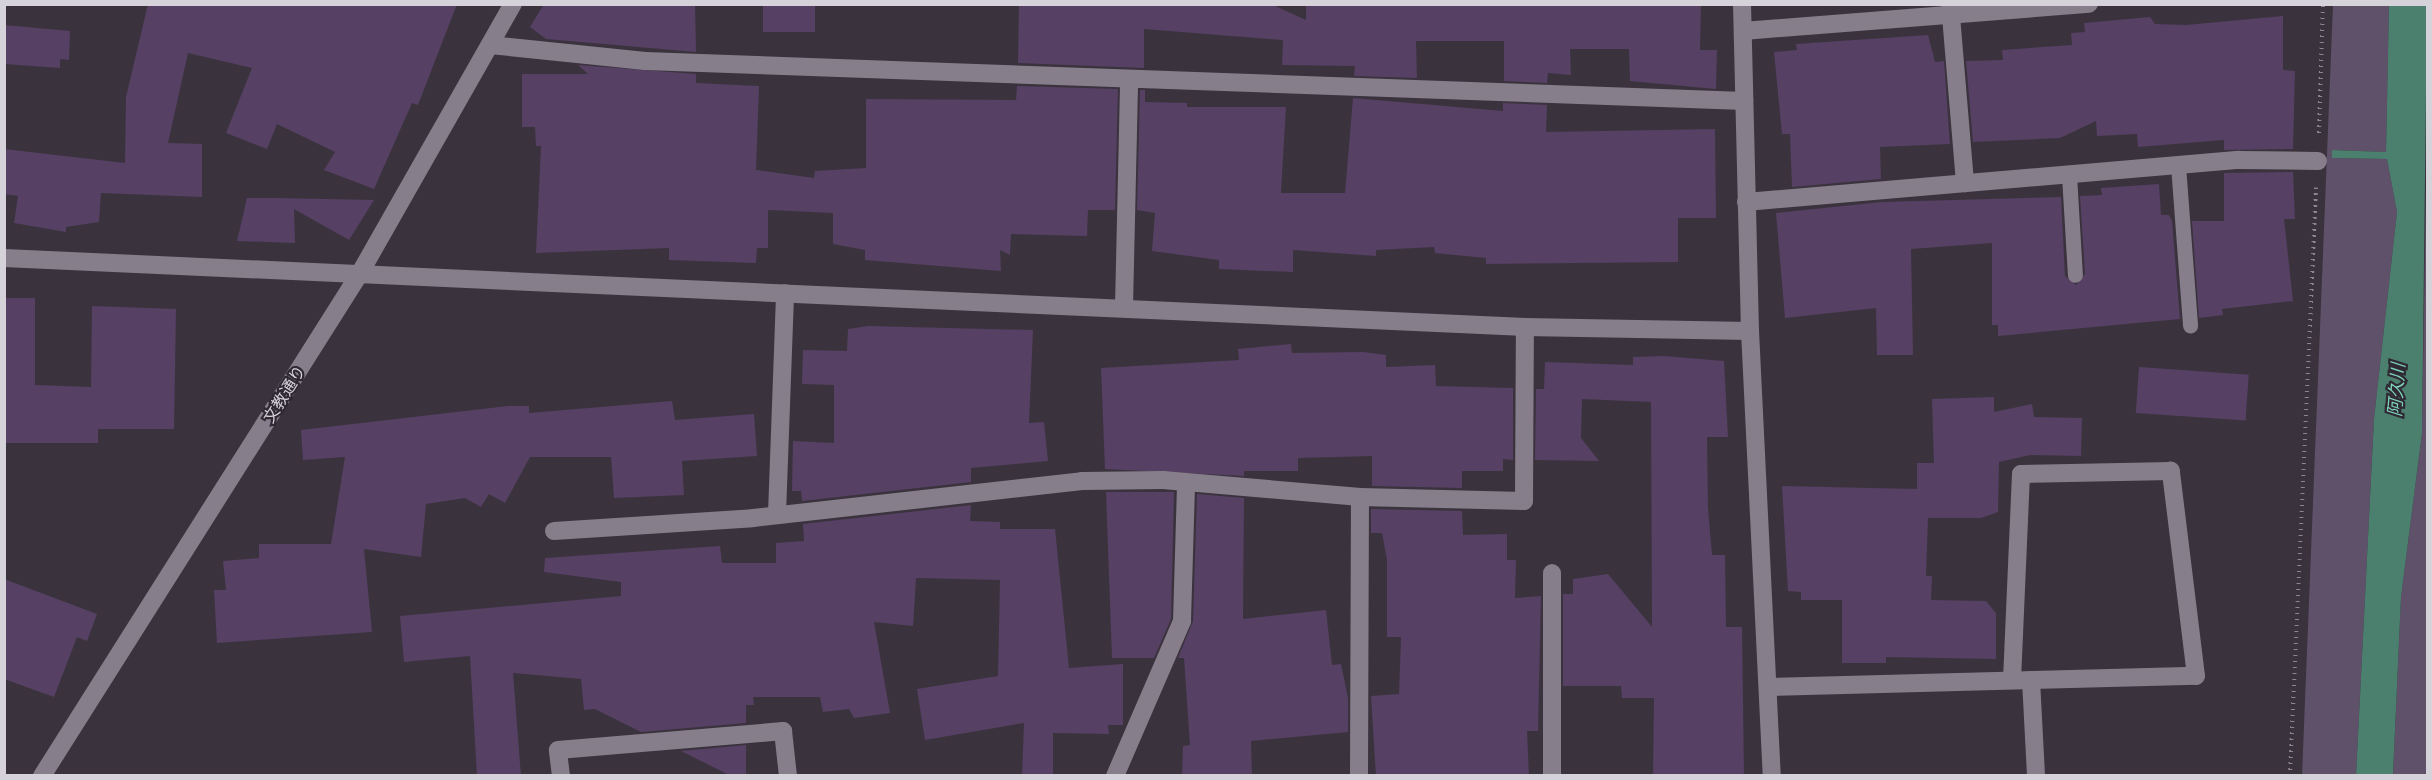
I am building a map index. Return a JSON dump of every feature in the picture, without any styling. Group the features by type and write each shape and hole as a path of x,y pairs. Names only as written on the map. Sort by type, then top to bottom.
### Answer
{"street":[{"name":"文教通り","path":"42,776 360,273 513,4"},
{"path":"1742,4 1750,331 1772,776"},
{"path":"1743,31 1950,9 2089,4"},
{"path":"1950,9 1965,183"},
{"path":"490,45 645,61 1744,101"},
{"path":"1124,307 1129,80"},
{"path":"1746,202 2178,165 2318,161"},
{"path":"4,258 1124,307 1525,327 1750,331"},
{"path":"777,514 785,293"},
{"path":"554,531 777,514 1082,482 1186,483 1360,497 1524,501 1525,327"},
{"path":"1769,687 2196,676 2171,471 2021,474 2012,680"},
{"path":"1115,776 1182,621 1186,483"},
{"path":"1359,776 1360,497"},
{"path":"1552,573 1552,776"},
{"path":"2031,680 2036,776"},
{"path":"561,776 558,750 783,731 788,776"}],"lane":[{"path":"2178,165 2190,326"},
{"path":"2068,175 2074,275"}],"path":[{"path":"2290,776 2323,4"}],"shaded area":[{"path":"2333,5 2389,5 2386,152 2332,150 2333,158 2387,159 2397,212 2374,419 2356,775 2302,776"},
{"path":"2427,127 2427,775 2393,776 2401,597 2422,433"}],"water":[{"name":"阿久川","path":"2389,5 2427,5 2422,433 2401,597 2393,775 2356,776 2374,419 2397,212 2387,159 2332,158 2332,150 2386,152"}],"building":[{"path":"148,4 457,4 418,105 412,103 374,189 324,170 335,152 277,124 267,149 226,133 252,68 188,53 168,143 202,144 202,197 101,193 99,222 66,227 66,232 14,223 18,196 4,194 4,149 125,163 126,97"},
{"path":"544,4 695,4 696,52 546,39 530,27"},
{"path":"763,4 815,4 815,32 763,32"},
{"path":"1019,4 1271,4 1306,20 1306,4 1701,4 1700,50 1717,50 1716,89 1630,81 1629,49 1570,49 1571,75 1548,73 1547,83 1504,81 1504,41 1416,41 1417,78 1354,76 1355,66 1282,65 1283,40 1144,29 1144,68 1018,63"},
{"path":"2283,16 2283,70 2295,71 2293,149 2224,150 2224,140 2138,147 2137,134 2097,136 2096,121 2060,138 1973,142 1966,61 2003,60 2002,50 2072,45 2071,33 2085,32 2084,23 2150,17 2155,24 2186,25"},
{"path":"4,25 70,31 69,60 60,59 60,68 4,64"},
{"path":"1928,35 1935,62 1944,61 1950,144 1880,147 1881,179 1792,187 1790,134 1782,134 1774,52 1797,50 1796,44"},
{"path":"578,65 696,74 696,83 759,86 756,170 814,178 815,171 866,168 866,99 1016,100 1017,86 1118,89 1115,210 1088,210 1087,236 1011,234 1010,255 1000,250 1001,271 865,260 865,250 833,244 833,213 768,210 768,248 757,248 756,263 669,260 669,248 536,253 541,146 536,146 535,127 522,127 522,74 588,74"},
{"path":"1140,90 1145,90 1145,102 1187,103 1187,107 1286,107 1281,193 1345,193 1353,98 1503,111 1503,103 1547,105 1546,132 1715,129 1716,218 1678,218 1678,262 1486,264 1486,258 1435,253 1434,247 1376,250 1376,256 1293,250 1293,272 1219,269 1219,260 1152,251 1155,213 1137,210"},
{"path":"2293,172 2295,219 2284,219 2293,301 2222,309 2223,315 2199,318 2192,221 2224,221 2224,173"},
{"path":"2159,184 2161,215 2169,215 2172,221 2180,319 1998,336 1998,325 1992,325 1992,243 1911,249 1913,355 1877,355 1876,308 1785,318 1776,213 1882,202 2061,197 2065,276 2076,285 2085,274 2080,196 2102,195 2101,188"},
{"path":"247,198 374,200 349,240 294,209 295,243 237,241"},
{"path":"4,298 35,298 35,385 91,387 92,306 176,309 174,429 98,429 98,443 4,443"},
{"path":"868,326 1033,330 1029,423 1044,422 1048,461 971,468 971,482 802,501 801,491 792,491 793,441 834,443 834,385 802,384 803,350 847,351 848,329"},
{"path":"1291,344 1292,353 1363,352 1386,355 1386,367 1435,365 1436,386 1513,388 1513,460 1503,459 1503,471 1462,471 1462,488 1372,486 1372,456 1298,458 1298,471 1244,471 1244,476 1105,469 1101,368 1239,360 1238,349"},
{"path":"1664,356 1724,361 1728,437 1707,437 1708,508 1712,555 1725,555 1726,627 1742,627 1744,776 1653,776 1654,698 1622,698 1621,686 1563,686 1563,594 1573,594 1573,579 1608,574 1652,627 1651,402 1582,399 1581,438 1599,461 1535,460 1536,389 1544,389 1545,362 1633,365 1633,357"},
{"path":"2139,367 2249,375 2246,421 2136,413"},
{"path":"1994,397 1994,412 2032,404 2034,417 2082,418 2081,456 2030,455 1999,462 1998,512 1981,518 1928,518 1926,576 1932,576 1931,600 1986,601 1996,613 1996,659 1886,657 1886,663 1842,663 1842,600 1801,600 1801,592 1788,591 1782,486 1917,489 1917,463 1934,463 1932,399"},
{"path":"672,401 675,420 754,414 757,456 682,461 684,495 614,498 611,457 530,457 505,503 489,494 481,507 465,498 426,504 421,557 364,549 372,632 217,643 214,590 226,590 223,561 259,558 259,544 331,544 345,457 303,460 301,430 508,406 529,406 529,413"},
{"path":"1106,492 1174,492 1171,619 1154,658 1112,658"},
{"path":"1197,494 1244,498 1243,619 1326,610 1332,665 1341,664 1348,698 1348,732 1251,741 1252,776 1182,776 1183,746 1190,745 1184,658 1178,658 1193,621"},
{"path":"971,505 970,521 1000,522 1000,529 1055,529 1069,668 1123,664 1123,725 1108,725 1109,734 1053,733 1053,776 1022,776 1024,723 925,740 917,689 998,676 1000,580 916,578 913,626 874,622 890,713 854,718 849,709 823,712 820,697 753,697 754,705 746,705 746,723 641,732 595,709 584,710 581,679 513,673 521,776 477,776 470,656 404,662 400,616 621,596 621,582 544,572 545,558 720,546 722,563 776,563 776,543 804,541 803,524"},
{"path":"1371,509 1462,511 1463,535 1507,534 1507,560 1516,560 1515,598 1541,596 1538,731 1527,731 1529,776 1376,776 1371,696 1399,694 1401,637 1387,637 1387,560 1382,533 1371,533"},
{"path":"4,579 97,614 87,641 77,637 54,697 4,679"},
{"path":"746,745 746,776 731,776 681,751"}]}
